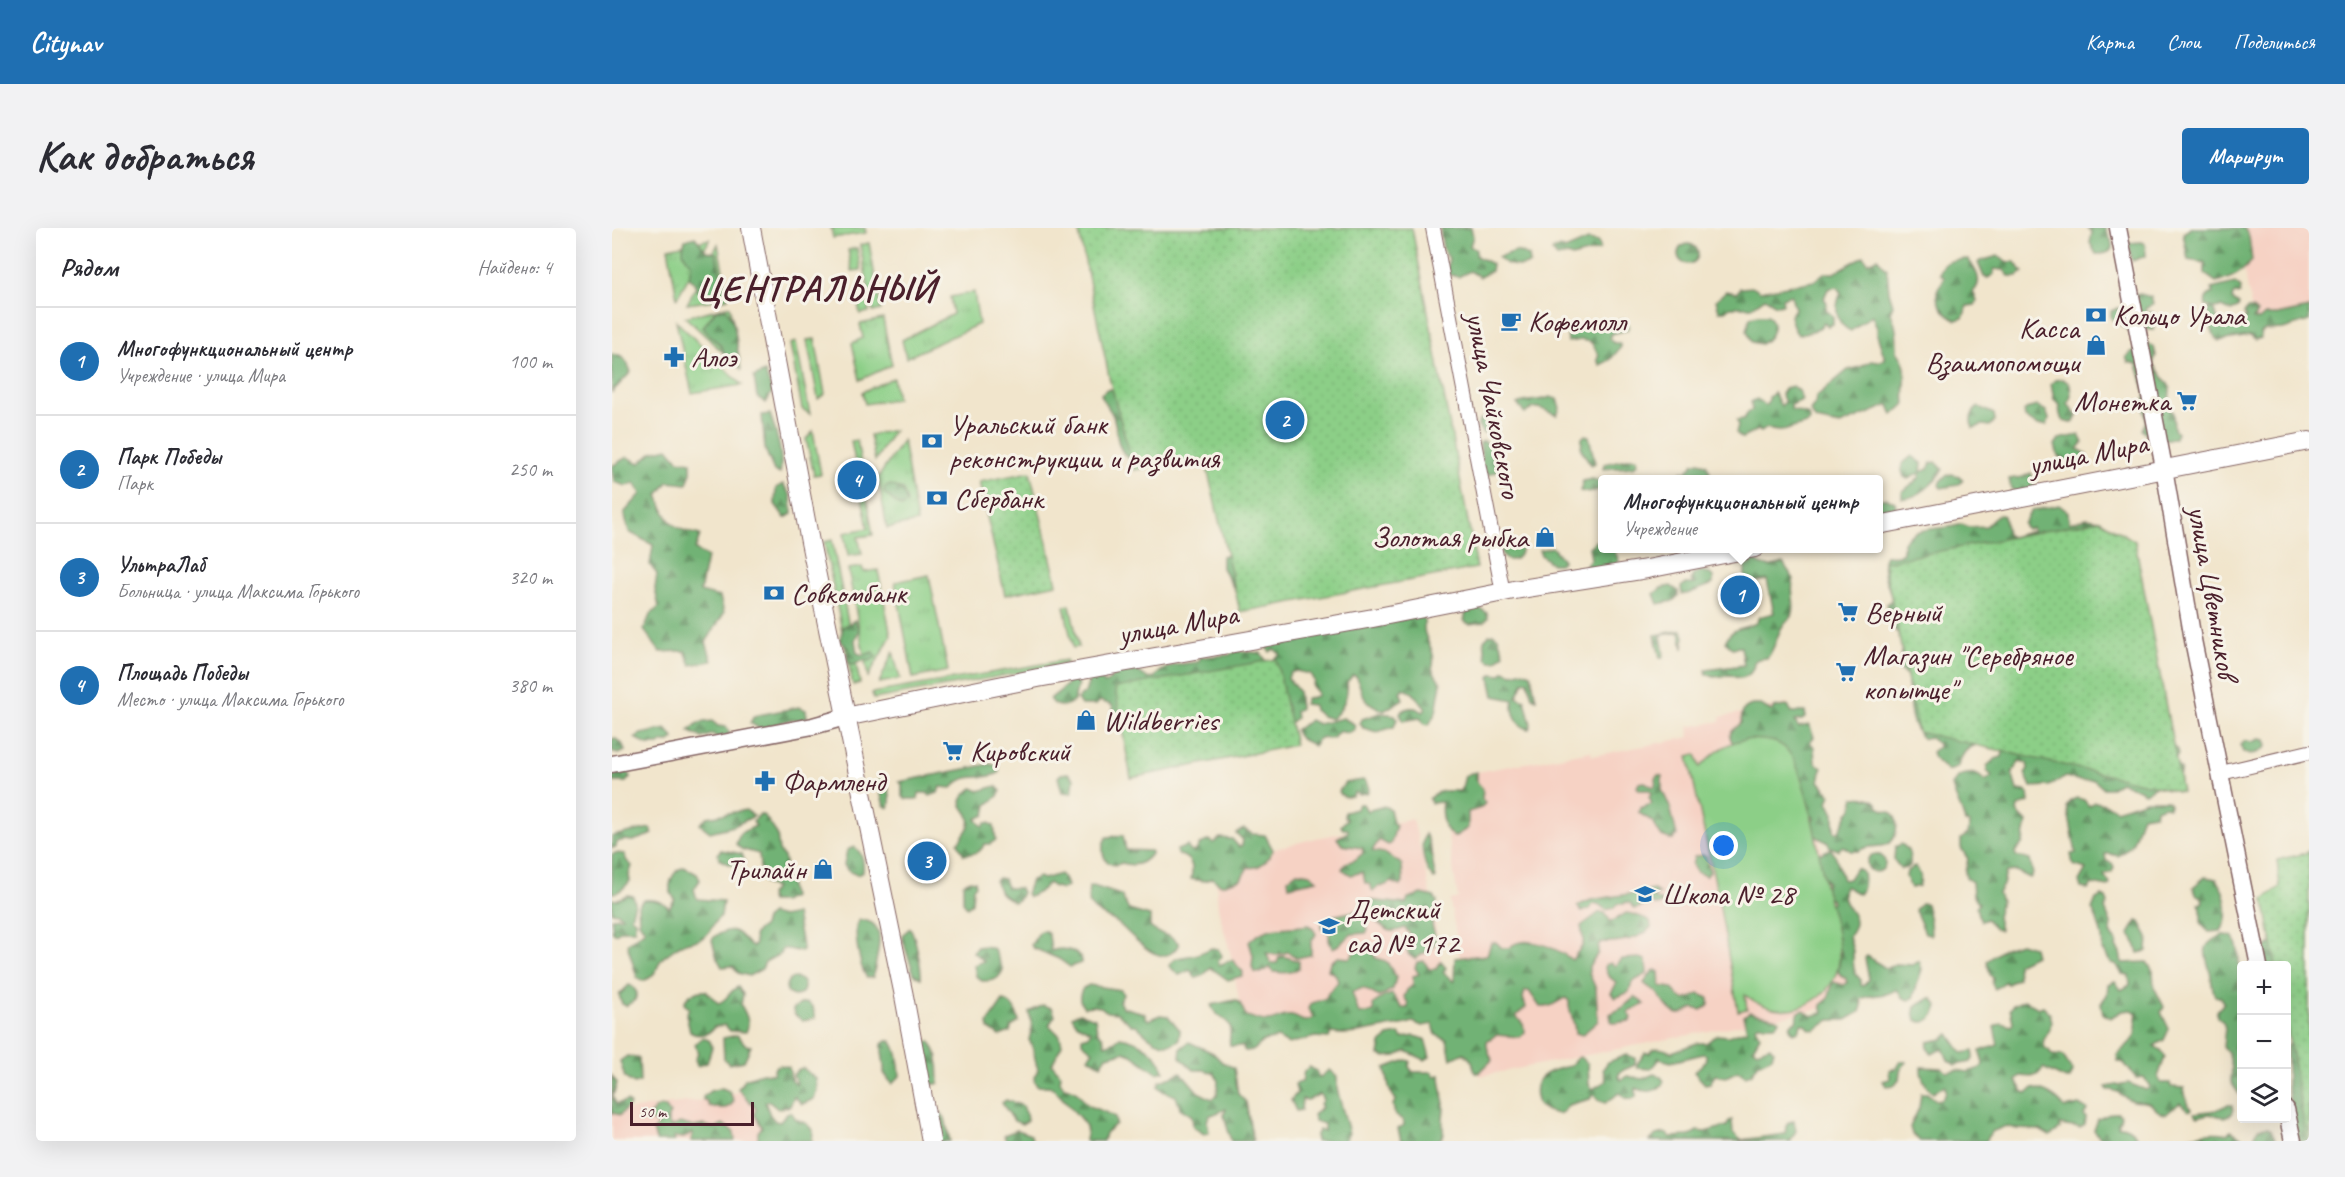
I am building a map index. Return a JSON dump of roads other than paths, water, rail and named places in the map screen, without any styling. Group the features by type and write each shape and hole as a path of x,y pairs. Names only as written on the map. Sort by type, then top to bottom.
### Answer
{"main road":[{"path":"751,228 808,533 904,996 931,1141"},
{"name":"улица Мира","path":"1883,524 2309,441"},
{"name":"улица Мира","path":"845,717 1038,678 1733,553"}],"street":[{"name":"улица Чайковского","path":"1432,228 1503,593"},
{"name":"улица Цветников","path":"2118,228 2164,468 2193,640 2258,961"},
{"name":"улица Мира","path":"612,764 813,726 845,717"},
{"path":"2221,773 2309,752"},
{"path":"2289,1123 2293,1141"}],"place":[{"name":"Кольцо Урала","path":"2096,315"},
{"name":"Кофемолл","path":"1511,321"},
{"name":"Касса Взаимопомощи","path":"2096,345"},
{"name":"Алоэ","path":"674,357"},
{"name":"Монетка","path":"2187,401"},
{"name":"Парк Победы","path":"1285,420"},
{"name":"Уральский банк реконструкции и развития","path":"932,441"},
{"name":"Площадь Победы","path":"857,480"},
{"name":"Сбербанк","path":"937,498"},
{"name":"Золотая рыбка","path":"1545,537"},
{"name":"Совкомбанк","path":"774,593"},
{"name":"Многофункциональный центр","path":"1740,595"},
{"name":"Верный","path":"1848,612"},
{"name":"Магазин \"Серебряное копытце\"","path":"1846,672"},
{"name":"Wildberries","path":"1086,720"},
{"name":"Кировский","path":"953,751"},
{"name":"Фармленд","path":"765,781"},
{"name":"УльтраЛаб","path":"927,861"},
{"name":"Трилайн","path":"823,869"},
{"name":"Школа № 28","path":"1645,894"},
{"name":"Детский сад № 172","path":"1329,926"}],"district":[{"name":"ЦЕНТРАЛЬНЫЙ","path":"816,287"}]}
